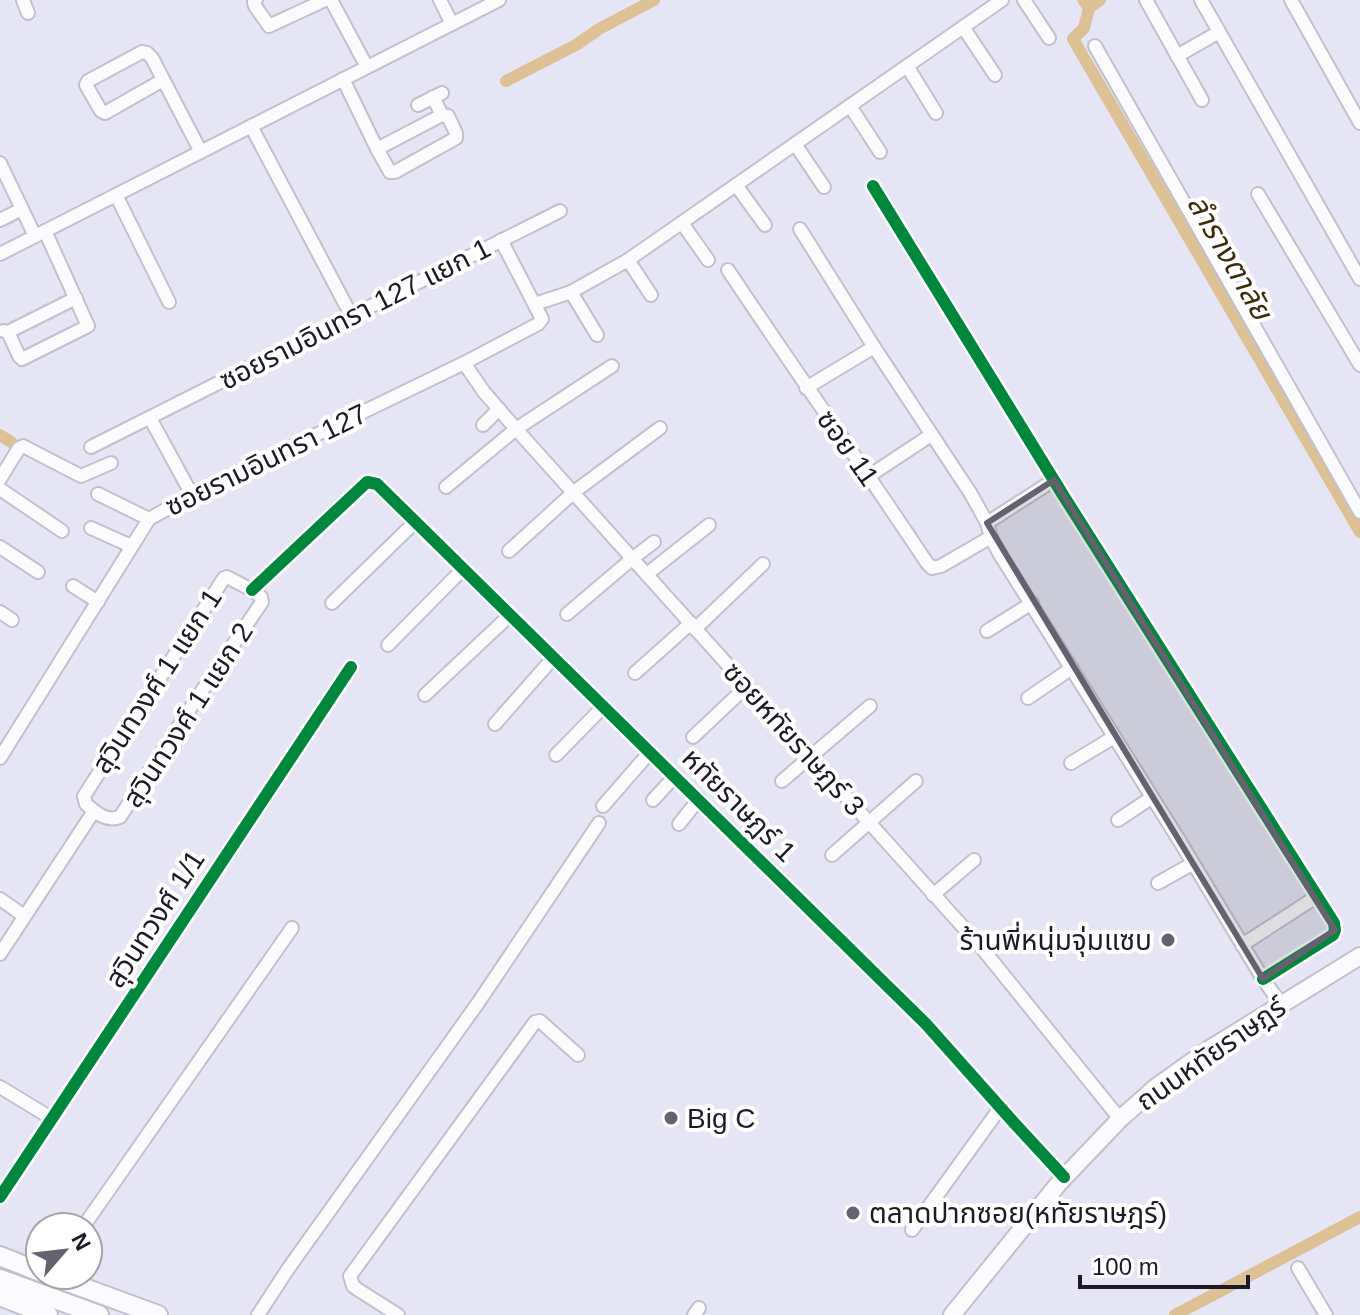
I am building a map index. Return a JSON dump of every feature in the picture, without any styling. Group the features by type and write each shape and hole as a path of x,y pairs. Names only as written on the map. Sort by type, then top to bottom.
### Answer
{"highway":[{"path":"0,1256 24,1266"},
{"path":"0,1279 99,1315"},
{"path":"93,1291 158,1315"},
{"path":"0,1296 48,1315"}],"main road":[{"name":"ถนนหทัยราษฎร์","path":"952,1315 1064,1177 1156,1087 1360,956"}],"street":[{"path":"23,0 28,13"},
{"path":"256,0 255,6 269,26 325,0"},
{"path":"331,0 367,67"},
{"path":"440,0 452,24"},
{"path":"0,254 452,24 482,4 499,0"},
{"path":"501,240 535,304 571,292 628,260 1002,0"},
{"path":"1024,0 1049,38"},
{"path":"1146,0 1202,100"},
{"path":"1201,0 1360,279"},
{"path":"1291,0 1360,123"},
{"path":"963,27 995,75"},
{"path":"1177,56 1219,32"},
{"path":"1095,46 1360,512"},
{"path":"163,80 105,113 86,85 88,81 142,52 147,53 152,58 201,152"},
{"path":"907,66 936,113"},
{"path":"343,79 377,149 390,172 456,138 456,133 448,116 442,115 377,149"},
{"path":"418,105 438,95 442,115"},
{"path":"850,106 880,152"},
{"path":"251,126 351,315"},
{"path":"795,144 824,187"},
{"path":"0,163 22,209 40,234 76,298 88,326 22,359 4,332 76,298"},
{"path":"736,185 765,225"},
{"path":"873,186 1054,480 1334,923 1333,935 1263,979"},
{"path":"1258,194 1360,365"},
{"path":"116,195 169,302"},
{"path":"0,220 22,209"},
{"name":"ซอยรามอินทรา 127 แยก 1","path":"91,447 560,211"},
{"path":"682,223 708,260"},
{"path":"800,229 971,494 991,537 1281,1004"},
{"path":"628,260 651,295"},
{"name":"ซอย 11","path":"728,270 927,563 932,568 941,566 991,537"},
{"path":"571,292 597,335"},
{"name":"ซอยรามอินทรา 127","path":"0,758 149,519 538,324 542,319 535,304"},
{"path":"806,388 874,347"},
{"name":"ซอยหทัยราษฎร์ 3","path":"464,363 516,429 981,947 1120,1119"},
{"path":"446,487 516,429 612,366"},
{"path":"483,425 499,409"},
{"path":"150,418 192,495"},
{"path":"509,551 574,492 660,428"},
{"path":"869,476 931,435"},
{"path":"0,479 23,446 81,476 111,463"},
{"path":"987,523 1054,480"},
{"name":"หทัยราษฎร์ 1","path":"252,590 367,482 377,484 926,1024 1064,1177"},
{"path":"0,489 62,531"},
{"path":"98,494 149,519"},
{"path":"332,603 415,522"},
{"path":"647,574 709,525"},
{"path":"91,528 131,546"},
{"path":"567,614 654,542"},
{"path":"0,547 38,572"},
{"path":"635,673 763,564"},
{"path":"388,645 463,569"},
{"name":"สุวินทวงศ์ 1 แยก 1","path":"94,811 84,800 89,785 224,578 231,577 252,590"},
{"path":"73,586 98,602"},
{"name":"สุวินทวงศ์ 1 แยก 2","path":"94,811 111,820 120,817 262,602 261,597 252,590"},
{"path":"987,631 1032,603"},
{"path":"0,612 12,620"},
{"path":"425,695 510,615"},
{"path":"495,724 554,657"},
{"name":"สุวินทวงศ์ 1/1","path":"0,1197 351,667"},
{"path":"1028,698 1072,668"},
{"path":"693,737 747,686"},
{"path":"556,755 604,706"},
{"path":"782,781 870,706"},
{"path":"1071,763 1114,737"},
{"path":"603,806 650,752"},
{"path":"653,800 675,776"},
{"path":"832,855 916,781"},
{"path":"1118,820 1151,798"},
{"path":"679,824 699,799"},
{"path":"0,954 94,811"},
{"path":"258,1315 478,1003 599,823"},
{"path":"933,895 974,860"},
{"path":"1158,883 1192,864"},
{"path":"1242,945 1316,897"},
{"path":"0,899 24,916"},
{"path":"94,1211 292,928"},
{"path":"398,1315 384,1311 353,1286 350,1276 535,1022 540,1021 578,1055"},
{"path":"0,1087 51,1118"},
{"path":"912,1230 1000,1108"},
{"path":"1298,1268 1326,1315"}],"highlighted area":[{"path":"1054,480 1335,930 1263,979 987,523"}],"waterway":[{"path":"506,81 654,0"},
{"name":"ลำรางตาลัย","path":"1083,0 1089,8 1100,0"},
{"name":"ลำรางตาลัย","path":"1089,8 1084,28 1073,39 1360,532"},
{"path":"0,435 11,442"},
{"path":"1175,1315 1360,1217"}],"cycle path":[{"path":"873,186 1063,495 1334,923 1333,935 1263,979"},
{"path":"252,590 367,482 377,484 926,1024 1064,1177"},
{"path":"0,1197 351,667"}],"place":[{"name":"ร้านพี่หนุ่มจุ่มแซบ","path":"1168,940"},
{"name":"Big C","path":"671,1118"},
{"name":"ตลาดปากซอย(หทัยราษฎร์)","path":"853,1213"}]}
